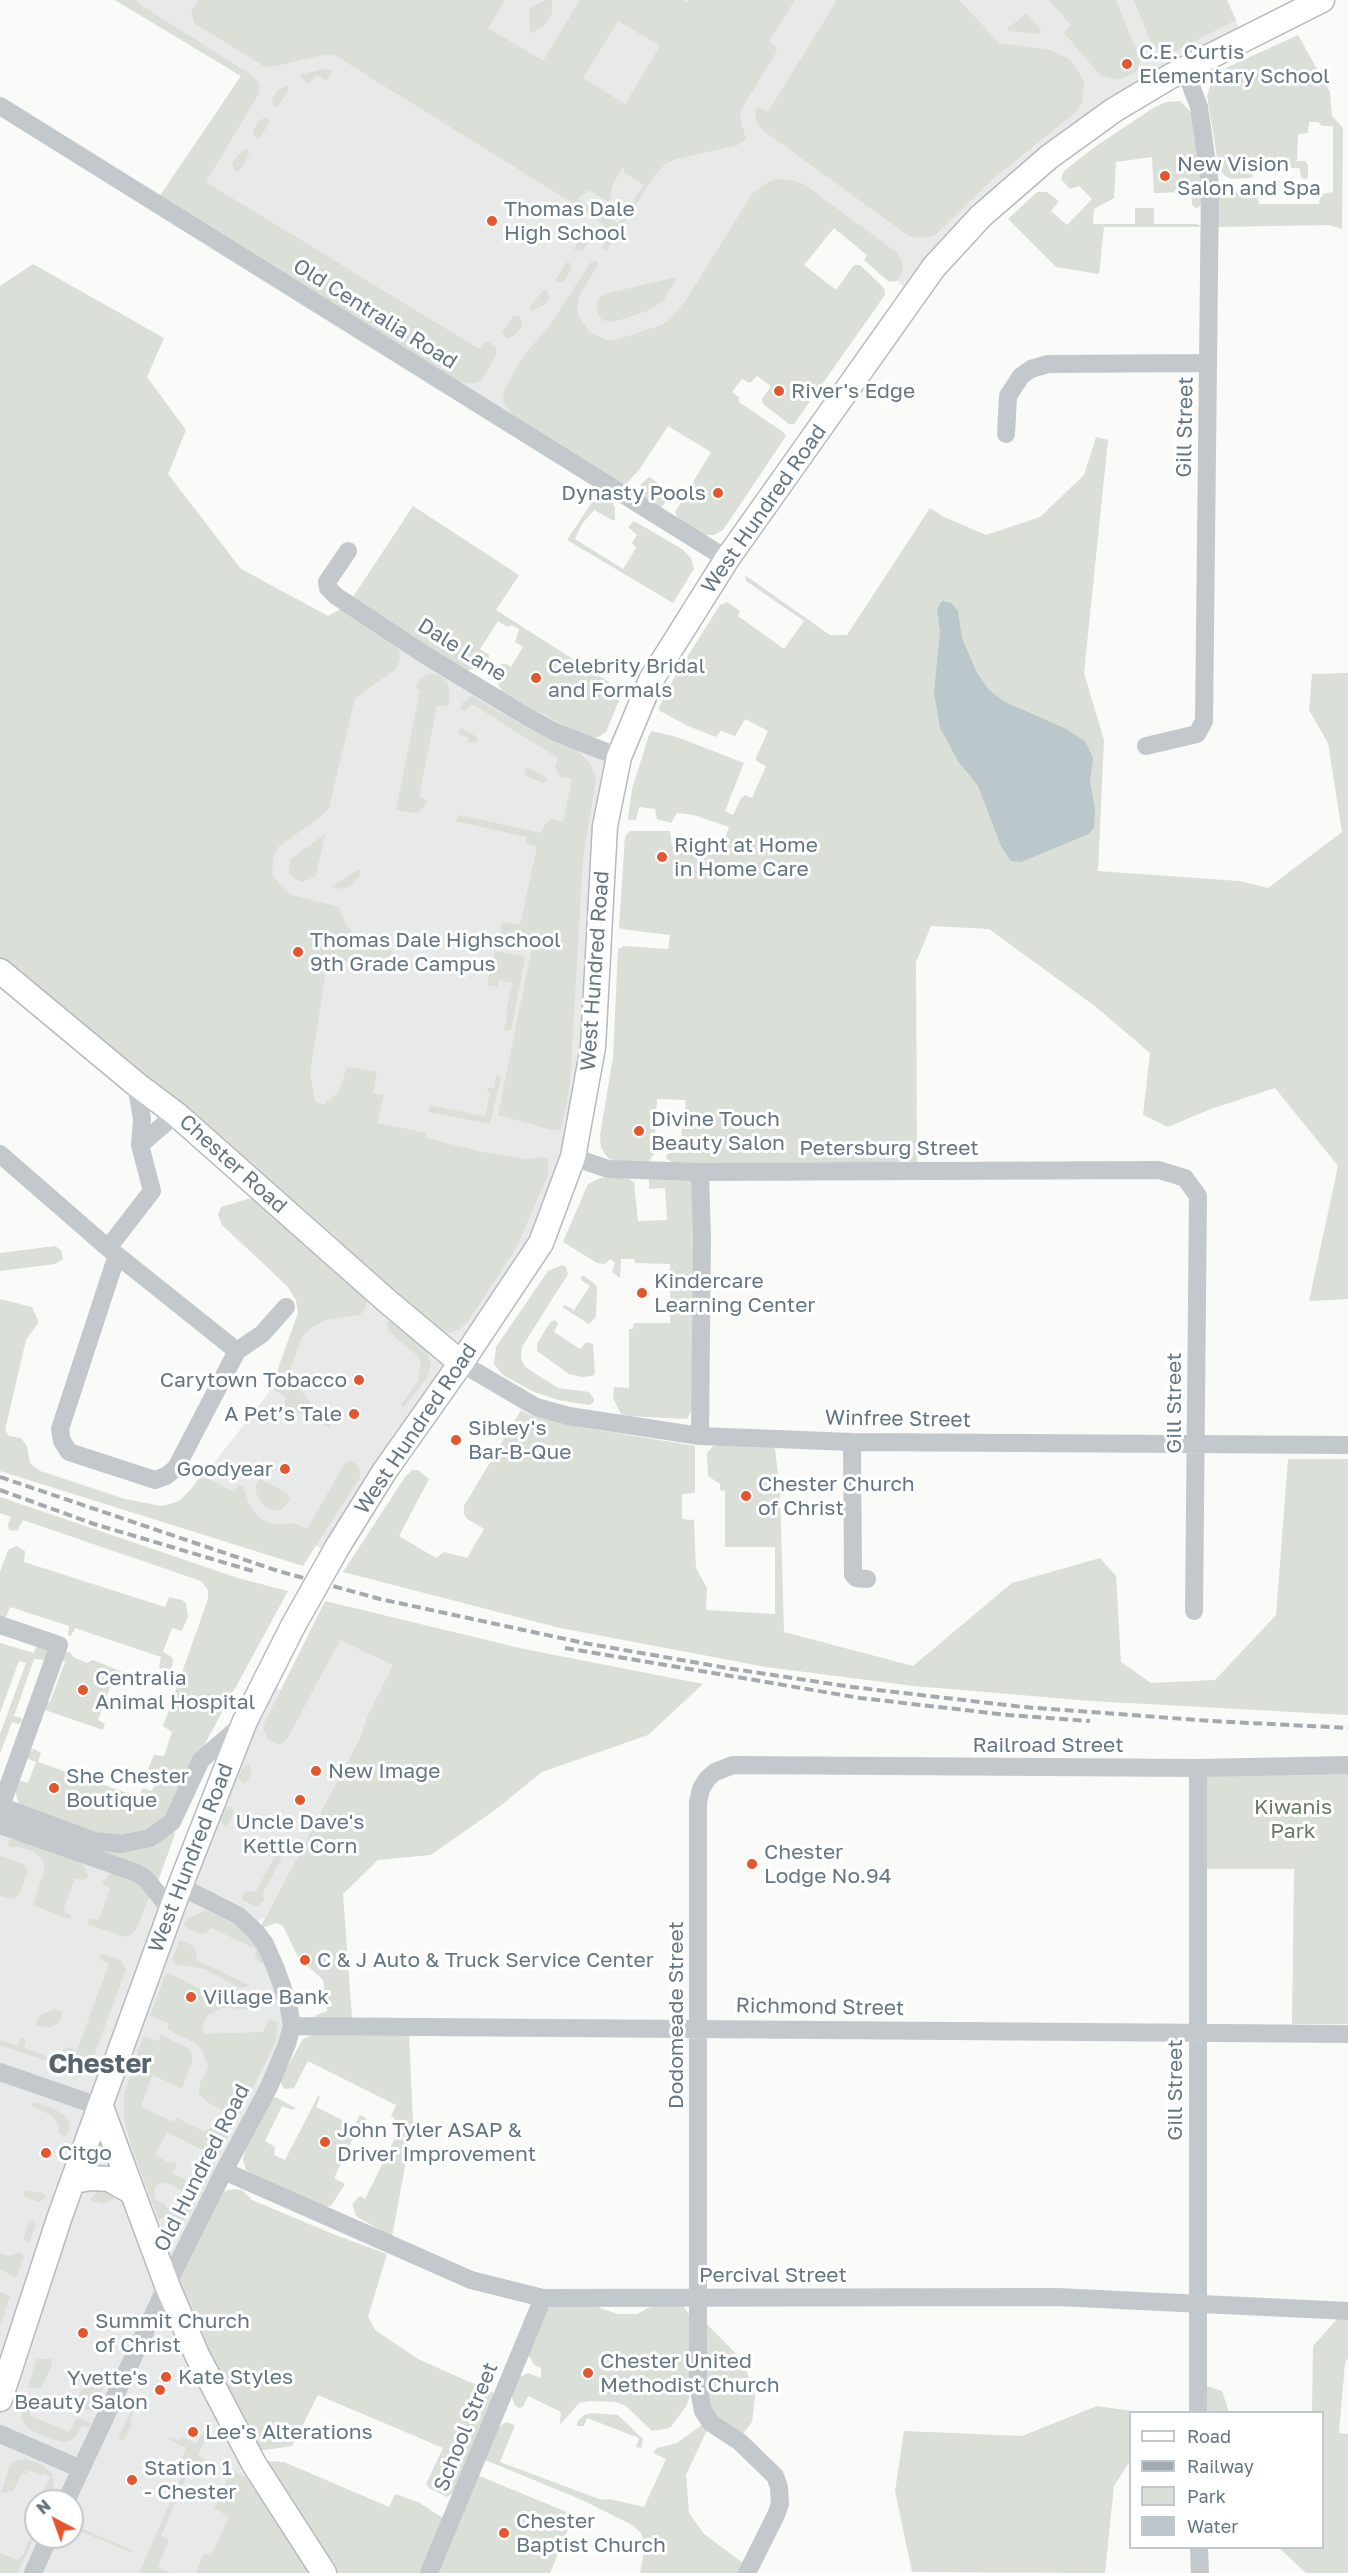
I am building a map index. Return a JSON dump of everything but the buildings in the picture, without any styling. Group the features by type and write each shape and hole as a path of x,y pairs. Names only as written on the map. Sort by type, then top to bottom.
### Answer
{"main road":[{"name":"West Hundred Road","path":"0,2399 27,2310 73,2181 171,1910 245,1721 293,1626 338,1546 384,1472 461,1363 541,1243 573,1157 593,1047 605,826 619,757 651,680 727,559 920,286 981,216 1049,157 1114,110 1185,69 1322,0"},
{"name":"Chester Road","path":"0,971 136,1084 176,1114 387,1301 461,1363"},
{"path":"101,2107 167,2285 197,2355 254,2464 324,2573"},
{"path":"73,2181 92,2178 109,2179 132,2192"}],"street":[{"name":"Gill Street","path":"1146,746 1197,734 1204,721 1210,184 1199,107 1185,69"},
{"name":"Old Centralia Road","path":"0,106 727,559"},
{"path":"1006,434 1008,396 1021,376 1031,369 1048,364 1208,363"},
{"name":"Dale Lane","path":"348,551 327,582 328,588 336,596 425,655 519,712 555,732 619,757"},
{"path":"136,1084 142,1119 140,1145 152,1191 113,1252 60,1430 62,1441 69,1452 155,1480 166,1476 176,1468 237,1351 262,1334 286,1307"},
{"path":"140,1145 176,1114"},
{"path":"0,1154 113,1252 237,1351"},
{"name":"Petersburg Street","path":"573,1157 608,1169 700,1172 1159,1170 1185,1179 1198,1196"},
{"path":"700,1172 702,1238 700,1436"},
{"name":"Gill Street","path":"1194,1611 1198,1196"},
{"name":"Winfree Street","path":"461,1363 536,1407 569,1416 700,1436 852,1442 1196,1446 1348,1445"},
{"path":"852,1442 853,1575 856,1578 867,1578"},
{"path":"0,1625 59,1645 0,1807 94,1841 121,1844 150,1838 161,1832 176,1817 201,1760 245,1721"},
{"name":"Dodomeade Street","path":"747,2573 776,2515 780,2504 779,2487 775,2476 740,2442 711,2423 703,2411 698,2385 698,1802 701,1789 715,1772 733,1765 748,1765"},
{"name":"Railroad Street","path":"748,1765 1198,1768 1348,1766"},
{"name":"Gill Street","path":"1198,1768 1196,2304 1198,2411"},
{"path":"0,1825 137,1873 146,1879 171,1910"},
{"name":"Old Hundred Road","path":"72,2489 167,2285 269,2087 287,2044 291,2026 288,2003 276,1969 265,1944 256,1932 240,1916 180,1886"},
{"name":"Richmond Street","path":"291,2026 1348,2034"},
{"path":"0,2072 101,2107"},
{"name":"Percival Street","path":"224,2171 471,2280 543,2298 1057,2297 1348,2311"},
{"name":"School Street","path":"429,2573 543,2298"},
{"path":"0,2434 81,2469"},
{"path":"33,2573 44,2549"},
{"path":"1199,2549 1200,2573"}],"shaded area":[{"name":"Thomas Dale High School","path":"115,0 1227,0 1244,39 1098,120 914,295 811,208 551,450 156,203 241,76"},
{"name":"Thomas Dale Highschool 9th Grade Campus","path":"241,569 328,616 347,605 619,757 592,1047 540,1243 461,1362 0,846"},
{"path":"352,1271 460,1363 331,1558 299,1531 268,1527 196,1486 274,1386 303,1323"},
{"path":"340,1639 393,1665 360,1736 265,1918 249,1924 291,2026 167,2285 262,2480 210,2573 0,2573 0,1825 100,1862 170,1910 266,1683 292,1695"}],"green space":[{"path":"115,0 137,0 136,2 253,76 260,84 258,95 206,182 479,349 484,342 489,342 496,348 496,356 481,381 471,384 457,381 159,197 241,76"},
{"path":"199,0 505,0 488,28 543,61 580,0 683,0 687,3 689,0 795,0 769,41 777,51 742,108 740,117 746,139 738,145 676,159 664,165 655,175 606,251 602,248 605,237 604,226 595,217 336,56 326,54 265,67 194,23 191,11","holes":["618,21 660,46 625,104 583,78","623,167 625,173 644,185 618,224 577,199 589,190 609,202 613,184"]},
{"path":"546,0 552,0 552,13 545,25 530,34 529,8"},
{"path":"837,0 959,0 999,43 1050,50 1069,59 1077,68 1084,83 1082,103 1076,112 994,178 935,235 920,238 909,236 761,129 756,120 755,109 760,107 768,112"},
{"path":"1049,0 1116,0 1140,59 1138,71 1118,80 1101,76 1064,33 1071,25"},
{"path":"1134,0 1227,0 1236,20 1171,53 1165,52 1156,48 1150,40"},
{"path":"1026,14 1041,29 1040,34 1008,31 1008,28"},
{"path":"1298,35 1330,92 1332,116 1343,128 1342,229 1330,225 1217,227 1218,193 1220,192 1256,192 1259,204 1319,204 1321,194 1333,192 1333,126 1322,126 1318,122 1309,122 1308,133 1298,134 1297,161 1305,161 1308,165 1306,179 1301,178 1300,168 1254,169 1252,178 1231,179 1219,169 1207,96 1213,78 1228,67"},
{"path":"327,68 332,72 326,81 316,75 309,84 300,77 302,74"},
{"path":"287,86 289,90 278,106 274,107 272,99 278,90"},
{"path":"1180,101 1191,112 1199,158 1202,205 1196,208 1192,205 1191,192 1154,193 1152,157 1116,162 1114,198 1094,209 1093,224 1135,224 1135,208 1154,208 1154,224 1197,224 1204,227 1104,227 1099,274 1056,267 1008,219 1037,192 1047,192 1059,201 1051,211 1067,225 1092,199 1079,186 1070,189 1061,179 1064,171 1096,146 1155,107 1166,102"},
{"path":"266,117 270,121 260,138 256,139 253,130 259,121"},
{"path":"245,149 249,150 249,154 240,170 235,171 232,163"},
{"path":"777,179 804,184 896,252 902,261 903,271 897,281 889,282 864,260 867,255 834,228 804,265 836,290 854,265 860,265 884,288 885,295 794,424 789,424 763,404 762,399 771,386 757,376 750,383 742,379 732,392 739,397 739,402 786,436 723,530 714,535 705,535 678,520 675,512 711,452 668,426 639,470 625,485 515,417 503,402 504,391 523,356 548,328 591,262 597,261 598,265 579,296 577,307 579,317 590,332 606,340 615,340 662,325 686,300 752,194 768,182"},
{"path":"589,229 591,238 583,250 576,251 574,249"},
{"path":"567,262 572,264 571,270 565,280 557,283 555,280"},
{"path":"33,264 164,338 147,377 186,430 168,474 241,569 328,616 341,609 388,639 399,651 400,659 396,669 355,698 329,808 319,818 278,847 273,859 272,874 291,895 339,907 346,925 355,934 381,944 390,949 395,956 417,964 405,973 328,957 310,1073 315,1101 324,1105 339,1091 347,1067 377,1072 373,1093 384,1095 377,1123 427,1133 426,1138 482,1152 526,1159 544,1157 548,1160 548,1175 516,1248 468,1321 459,1330 449,1333 442,1331 420,1316 0,960 0,286"},
{"path":"675,277 676,280 663,301 650,310 613,322 602,320 599,315 596,305 601,296 605,294"},
{"path":"543,290 547,290 549,298 544,305 531,311 530,307"},
{"path":"513,316 522,320 522,326 514,336 507,339 502,333"},
{"path":"1096,437 1108,440 1084,673 1104,740 1098,871 1239,881 1268,888 1342,832 1328,743 1309,710 1312,674 1348,673 1348,1299 1309,1301 1338,1166 1275,1088 1208,1110 1168,1127 1143,1115 1150,1053 1096,1007 989,929 931,926 916,962 917,1165 675,1164 666,1156 670,1152 679,1153 686,1100 657,1099 654,1154 648,1162 615,1162 608,1158 601,1148 600,1135 613,1057 618,949 624,946 668,949 670,935 621,929 619,926 625,836 630,831 670,831 672,847 682,848 683,841 722,848 729,827 694,815 677,813 671,823 657,819 655,809 639,807 636,820 628,820 632,789 649,735 652,731 677,737 744,763 725,811 733,815 741,798 745,795 752,798 766,766 756,761 756,758 768,731 745,719 735,736 721,731 716,737 688,726 660,711 659,707 675,676 720,605 727,602 740,611 738,616 784,649 804,621 746,581 745,575 830,635 847,635 930,508 944,517 986,535 1040,517 1084,475"},
{"path":"649,477 673,492 661,508 639,493 641,484"},
{"path":"601,489 609,496 615,508 615,520 594,510 582,524 575,539 623,569 636,548 632,543 637,535 628,527 634,521 682,549 691,558 694,569 673,603 567,540"},
{"path":"413,506 519,575 496,610 623,691 606,732 598,737 587,738 503,693 497,682 498,666 504,663 511,667 523,647 515,642 519,629 512,625 507,627 498,621 480,649 489,655 489,659 474,669 464,671 353,597"},
{"path":"428,674 436,674 448,683 450,697 448,706 437,706 419,796 428,801 420,811 414,813 396,810 420,690 415,688 421,678"},
{"path":"472,696 511,719 577,750 591,765 596,780 583,858 570,1085 561,1130 552,1130 498,1115 532,947 498,939 502,922 520,925 537,847 526,844 527,837 455,821 460,815 541,833 545,824 551,819 563,822 572,779 560,777 555,767 558,758 472,704 466,711 461,710 462,703"},
{"path":"460,727 477,737 477,743 468,742 468,737 458,734"},
{"path":"527,767 546,777 547,781 543,783 526,776 524,772"},
{"path":"326,833 315,877 302,882 294,878 289,872 290,860"},
{"path":"359,869 360,876 350,886 343,889 332,887"},
{"path":"495,951 525,957 511,1030 504,1030 513,983 499,980 497,987 487,985"},
{"path":"496,1076 501,1077 490,1124 428,1112 430,1105 485,1117 490,1094 487,1093 488,1088 494,1088"},
{"path":"675,1177 696,1181 692,1409 687,1419 628,1416 621,1414 613,1398 614,1387 629,1388 629,1329 633,1329 634,1323 670,1323 670,1264 635,1263 634,1259 621,1259 620,1278 612,1272 615,1263 610,1259 605,1264 597,1263 563,1242 588,1184 600,1178 626,1178 634,1182 638,1221 667,1220 665,1188 649,1189 649,1179"},
{"path":"251,1198 367,1301 364,1311 359,1315 325,1320 311,1328 302,1337 287,1378 294,1382 315,1408 314,1411 332,1421 329,1427 299,1412 297,1415 284,1409 286,1397 271,1388 298,1313 296,1300 287,1286 222,1225 218,1215 221,1207"},
{"path":"55,1246 61,1250 63,1259 55,1264 0,1271 0,1253"},
{"path":"562,1265 566,1267 568,1274 522,1347 521,1359 525,1367 558,1388 589,1392 594,1402 589,1405 558,1400 534,1392 503,1375 494,1364 496,1347 548,1271"},
{"path":"584,1276 596,1285 597,1289 596,1317 589,1324 562,1307 565,1305 574,1310 590,1286 581,1280"},
{"path":"0,1299 32,1307 39,1322 26,1340 5,1430 9,1436 21,1438 27,1446 30,1463 40,1471 125,1499 162,1506 179,1501 201,1475 234,1492 239,1485 243,1486 250,1507 262,1520 277,1525 294,1523 307,1529 345,1463 351,1461 357,1465 360,1477 303,1566 0,1471"},
{"path":"555,1320 558,1324 554,1332 580,1349 587,1342 593,1344 595,1373 592,1376 581,1377 569,1374 537,1351 537,1344 550,1322"},
{"path":"387,1322 393,1322 425,1349 431,1363 427,1378 403,1408 401,1405 418,1381 421,1361 388,1331"},
{"path":"521,1410 530,1415 587,1428 695,1446 695,1493 682,1494 682,1519 694,1520 696,1568 707,1588 706,1610 775,1614 775,1547 725,1547 725,1491 720,1490 720,1484 708,1476 707,1453 713,1446 718,1445 775,1448 780,1491 784,1632 913,1666 1012,1583 1100,1558 1116,1576 1121,1662 1151,1683 1215,1680 1276,1615 1288,1459 1348,1459 1348,1715 1091,1701 914,1686 766,1667 560,1628 343,1572 405,1477 412,1470 418,1470 429,1479 399,1536 436,1558 444,1552 467,1558 484,1529 467,1519 464,1506"},
{"path":"260,1479 289,1494 288,1497 291,1498 281,1510 272,1510 263,1505 258,1498 255,1488"},
{"path":"0,1497 238,1578 288,1591 207,1740 178,1803 154,1829 107,1838 24,1808 18,1802 14,1786 19,1780 28,1783 36,1762 26,1758 34,1749 41,1753 38,1762 138,1797 143,1788 152,1791 158,1775 148,1769 154,1755 164,1756 172,1732 163,1726 208,1599 208,1590 201,1581 23,1520 17,1531 9,1530 11,1517 0,1513"},
{"path":"16,1546 25,1551 24,1562 165,1607 169,1597 186,1603 188,1616 182,1631 172,1628 163,1652 172,1657 171,1668 166,1671 159,1668 161,1657 75,1628 71,1636 68,1635 69,1626 10,1607 6,1617 0,1617 0,1572 8,1550"},
{"path":"325,1601 524,1649 703,1684 648,1735 542,1772 499,1807 431,1855 378,1860 343,1894 352,2018 316,2018 316,2015 327,2011 323,1980 298,1957 283,1926 276,1923 262,1928 261,1926 360,1737 367,1717 393,1665 340,1640 287,1739 279,1745 267,1739 263,1726"},
{"path":"0,1643 34,1653 37,1645 47,1648 48,1652 44,1660 34,1659 14,1716 21,1718 22,1721 18,1724 12,1722 0,1754 0,1734 26,1663 19,1661 0,1713"},
{"path":"65,1652 70,1652 73,1657 87,1663 93,1660 125,1673 124,1677 114,1676 98,1720 105,1724 103,1730 45,1710 46,1702 50,1702 65,1662 62,1659"},
{"path":"245,1765 249,1765 252,1770 248,1780 243,1784 238,1777"},
{"name":"Kiwanis Park","path":"1348,1767 1348,2024 1292,2024 1294,1869 1198,1869 1198,1775"},
{"path":"227,1807 231,1807 234,1812 230,1822 225,1826 220,1819"},
{"path":"18,1824 98,1848 173,1831 175,1834 157,1884"},
{"path":"13,1838 81,1862 84,1866 88,1877 83,1880 75,1878 63,1911 71,1915 71,1920 33,1905 44,1871 44,1862 35,1852 10,1847 7,1843"},
{"path":"276,1855 282,1858 265,1888 264,1901 256,1907 243,1900 245,1892 256,1891"},
{"path":"0,1856 23,1864 28,1870 19,1895 13,1899 0,1896"},
{"path":"111,1873 136,1877 150,1895 137,1928 131,1935 125,1937 87,1924 89,1918 99,1920 110,1888 101,1883"},
{"path":"204,1911 211,1912 232,1923 244,1932 254,1941 264,1961 261,1963 255,1958 256,1949 211,1928 206,1933 199,1934 184,1926 187,1919"},
{"path":"180,1940 193,1946 197,1960 249,1985 243,1988 238,1987 204,1969 175,1964 172,1960"},
{"path":"104,1954 120,1960 126,1969 88,2072 79,2077 61,2075 64,2067 0,2045 0,2040 17,2046 22,2037 26,2040 24,2048 58,2061 63,2049 68,2047 77,2050 109,1964 99,1959 100,1955"},
{"path":"166,1973 204,1991 235,2001 256,2002 268,1999 272,1997 275,1987 277,1999 275,2002 254,2009 221,2008 208,2015 203,2023 203,2034 263,2032 269,2019 278,2022 275,2043 239,2116 234,2116 207,2102 199,2094 200,2083 208,2067 203,2051 195,2043 167,2029 169,2023 150,2016"},
{"path":"54,2009 62,2012 59,2023 50,2028 38,2026 36,2023 40,2015"},
{"path":"409,2032 413,2123 392,2237 356,2216 352,2204 360,2196 365,2199 399,2130 390,2126 395,2118 391,2116 396,2105 308,2061 294,2088 284,2089 280,2080 303,2039 316,2033"},
{"path":"161,2035 188,2048 192,2054 192,2062 182,2088 152,2075 141,2107 174,2122 177,2118 205,2132 222,2118 233,2125 218,2158 167,2132 155,2155 171,2164 173,2162 177,2164 172,2173 198,2186 210,2163 215,2166 198,2198 165,2182 156,2186 154,2192 156,2200 166,2205 166,2208 179,2208 190,2201 195,2204 182,2226 177,2226 162,2217 159,2221 129,2139 124,2118 124,2095 142,2039 145,2037 159,2041"},
{"path":"318,2096 320,2097 316,2107 354,2126 360,2115 366,2118 371,2130 367,2137 356,2132 334,2178 345,2184 331,2206 325,2206 257,2177 246,2170 243,2160 247,2143 269,2100 275,2097 296,2108 292,2110 282,2106 265,2141 275,2147 274,2155 285,2160"},
{"path":"35,2102 65,2116 70,2123 67,2134 64,2136 59,2133 58,2123 51,2115 31,2106 31,2103"},
{"path":"99,2190 107,2190 114,2199 103,2204 90,2200"},
{"path":"242,2190 252,2200 387,2254 368,2317 375,2330 418,2359 494,2393 453,2493 447,2497 429,2488 426,2484 443,2448 318,2395 292,2446 258,2451 175,2284 217,2199 225,2191"},
{"path":"27,2191 43,2193 46,2196 39,2202 26,2197 23,2193"},
{"path":"33,2220 36,2224 27,2242 23,2239 29,2222"},
{"path":"19,2252 24,2256 17,2276 14,2277 0,2269 0,2253 9,2256"},
{"path":"0,2292 10,2296 0,2327"},
{"path":"654,2305 682,2305 689,2314 691,2389 687,2405 670,2428 652,2431 626,2406 616,2402 579,2403 560,2425 561,2412 528,2396 523,2407 519,2408 515,2405 511,2395 518,2378 528,2373 541,2378 541,2368 534,2365 528,2354 546,2310 552,2306 595,2306 617,2314 637,2314"},
{"path":"1339,2317 1348,2317 1348,2358 1345,2363 1339,2433 1348,2434 1348,2573 1306,2573 1280,2549 1324,2549 1324,2411 1312,2411 1313,2346"},
{"path":"703,2320 743,2361 755,2396 752,2422 740,2438 722,2426 704,2398"},
{"path":"36,2359 52,2359 51,2368 41,2388 28,2388"},
{"path":"67,2371 104,2387 92,2412 75,2404 85,2384 65,2374"},
{"path":"1201,2384 1222,2391 1229,2411 1201,2411"},
{"path":"25,2399 34,2401 29,2415 69,2432 77,2418 91,2423 88,2428 82,2426 75,2437 69,2441 61,2442 30,2430 21,2418"},
{"path":"1097,2406 1132,2411 1129,2411 1129,2463 1114,2486 1105,2573 912,2572 895,2491 904,2431 1022,2436"},
{"path":"132,2409 134,2410 129,2423 132,2424 124,2441 118,2438"},
{"path":"593,2413 618,2415 643,2439 641,2448 636,2447 639,2438 587,2418 584,2426 577,2426 577,2422 584,2415"},
{"path":"506,2422 515,2425 500,2462 602,2500 609,2499 644,2507 666,2459 653,2453 657,2448 677,2443 703,2424 708,2428 686,2475 689,2513 704,2534 743,2563 738,2573 640,2573 645,2547 641,2533 632,2525 582,2500 483,2459 496,2429"},
{"path":"204,2429 205,2440 198,2455 211,2464 206,2466 193,2461 161,2536 169,2540 158,2567 172,2573 139,2573 181,2478 177,2470 186,2448 168,2439 169,2437 180,2441 182,2437 197,2444"},
{"path":"25,2459 43,2465 53,2475 53,2489 44,2489 51,2477 28,2470 26,2474 22,2473 13,2491 1,2493 10,2465 16,2460"},
{"path":"267,2461 284,2462 389,2507 395,2494 418,2502 443,2518 420,2573 330,2573 263,2464"},
{"path":"234,2471 246,2477 255,2492 262,2480 323,2573 196,2573 204,2553 211,2556 229,2517 214,2508 230,2474"},
{"path":"477,2475 574,2515 550,2573 435,2573"},
{"path":"84,2529 134,2551 133,2553 84,2533"},
{"path":"25,2549 29,2549 17,2573 0,2573 0,2553 18,2560"}],"water":[{"path":"942,601 951,603 958,611 962,638 976,671 988,689 1003,701 1066,729 1085,741 1093,758 1090,782 1095,808 1094,827 1089,834 1021,862 1011,861 1001,846 978,786 958,761 940,728 934,692 940,632 937,609"}],"railway":[{"path":"0,1477 278,1571 380,1599 584,1643 852,1687 1023,1707 1211,1721 1348,1728"},
{"path":"0,1490 94,1524 256,1572"},
{"path":"565,1648 860,1698 1008,1715 1090,1721"}],"place":[{"name":"C.E. Curtis Elementary School","path":"1127,64"},
{"name":"New Vision Salon and Spa","path":"1165,176"},
{"name":"Thomas Dale High School","path":"492,221"},
{"name":"River's Edge","path":"779,391"},
{"name":"Dynasty Pools","path":"718,493"},
{"name":"Celebrity Bridal and Formals","path":"536,678"},
{"name":"Right at Home in Home Care","path":"662,857"},
{"name":"Thomas Dale Highschool 9th Grade Campus","path":"298,952"},
{"name":"Divine Touch Beauty Salon","path":"639,1131"},
{"name":"Kindercare Learning Center","path":"642,1293"},
{"name":"Carytown Tobacco","path":"359,1380"},
{"name":"A Pet’s Tale","path":"354,1414"},
{"name":"Sibley's Bar-B-Que","path":"456,1440"},
{"name":"Goodyear","path":"285,1469"},
{"name":"Chester Church of Christ","path":"746,1496"},
{"name":"Centralia Animal Hospital","path":"83,1690"},
{"name":"New Image","path":"316,1771"},
{"name":"She Chester Boutique","path":"54,1788"},
{"name":"Uncle Dave's Kettle Corn","path":"300,1800"},
{"name":"Chester Lodge No.94","path":"752,1864"},
{"name":"C & J Auto & Truck Service Center","path":"305,1960"},
{"name":"Village Bank","path":"191,1997"},
{"name":"John Tyler ASAP & Driver Improvement","path":"325,2142"},
{"name":"Citgo","path":"46,2153"},
{"name":"Summit Church of Christ","path":"83,2333"},
{"name":"Chester United Methodist Church","path":"588,2373"},
{"name":"Kate Styles","path":"166,2377"},
{"name":"Yvette's Beauty Salon","path":"160,2390"},
{"name":"Lee's Alterations","path":"193,2432"},
{"name":"Station 1 - Chester","path":"132,2480"},
{"name":"Chester Baptist Church","path":"504,2533"}],"district":[{"name":"Chester","path":"100,2064"}]}
